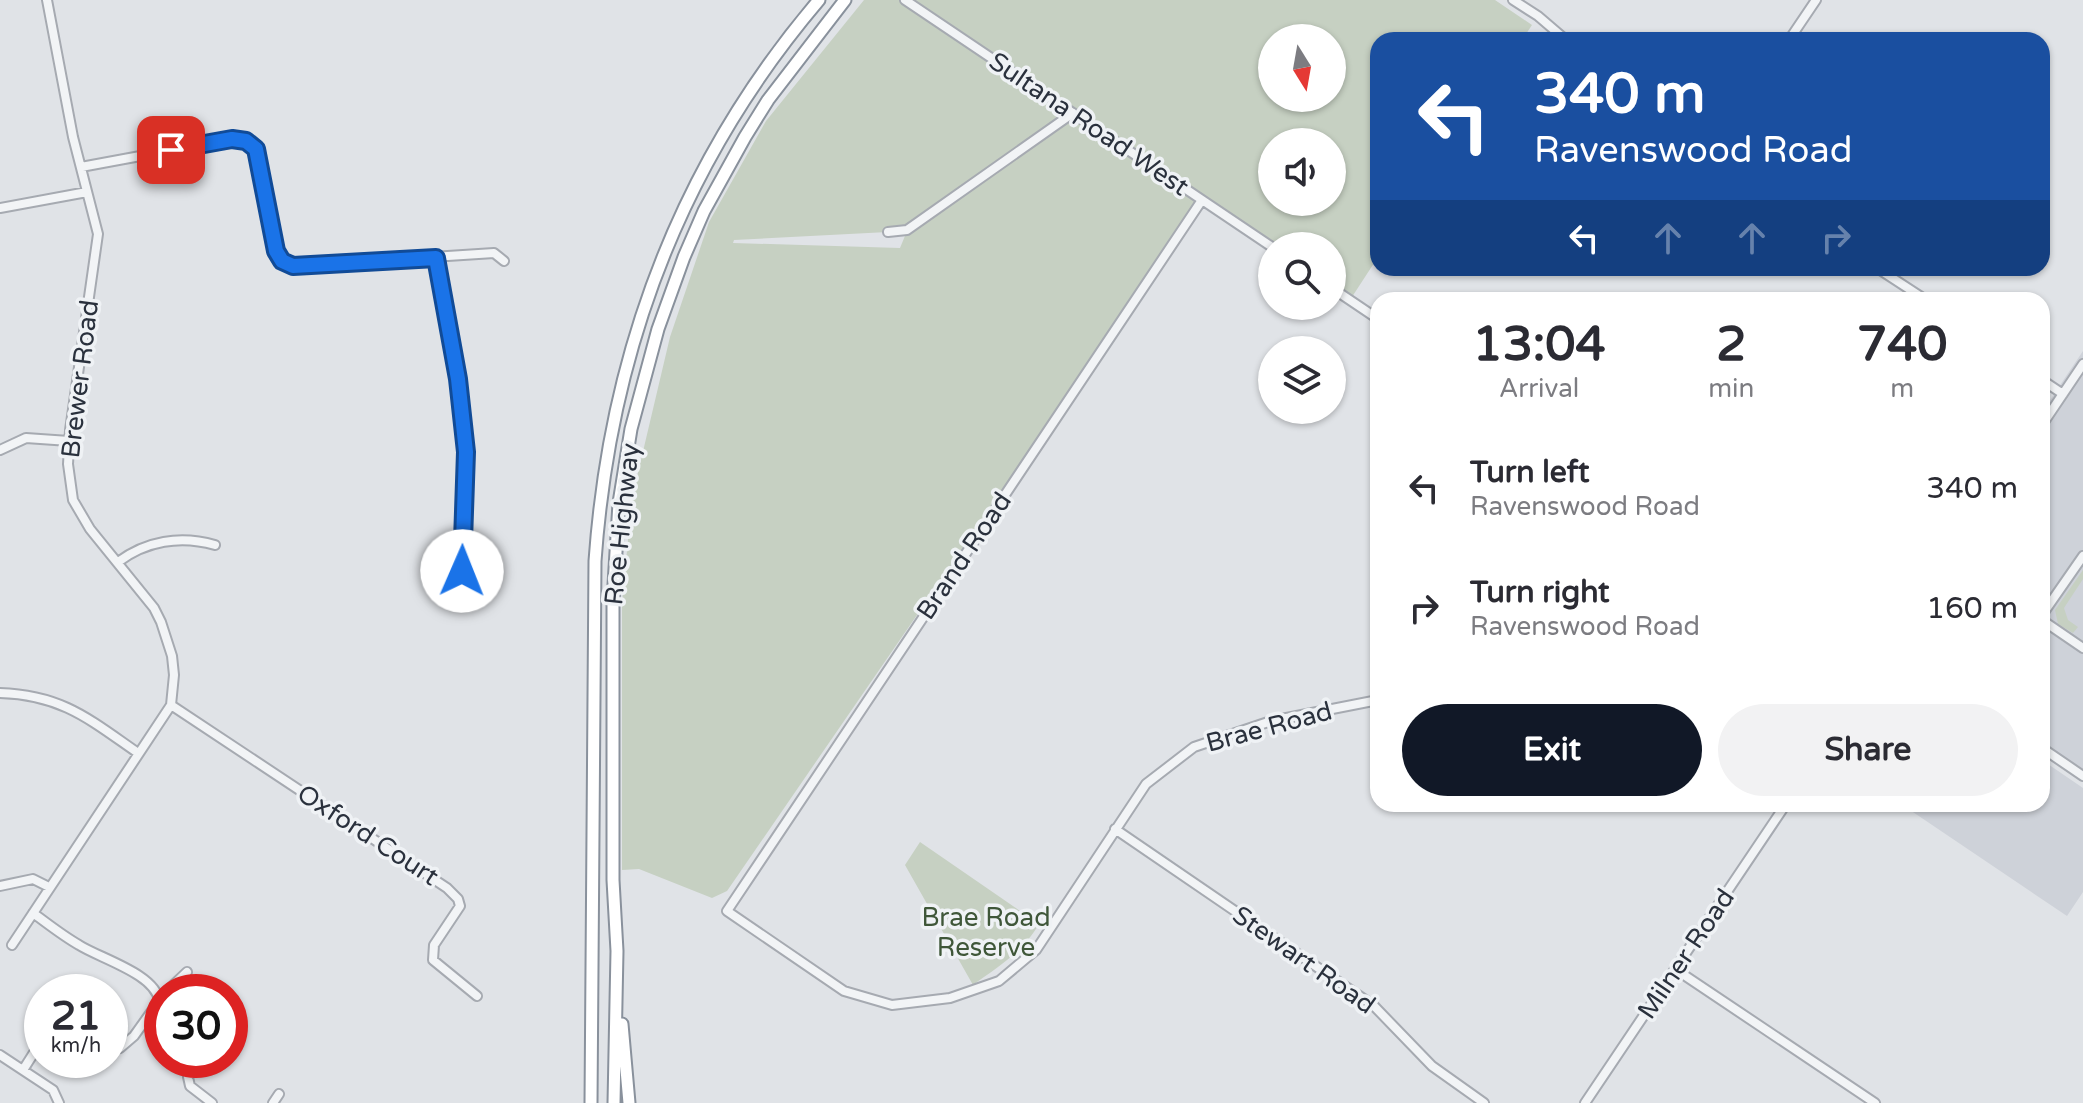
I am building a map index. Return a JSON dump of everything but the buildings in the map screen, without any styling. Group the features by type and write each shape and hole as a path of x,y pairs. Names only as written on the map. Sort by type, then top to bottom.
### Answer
{"highway":[{"name":"Roe Highway","path":"591,1103 595,561 600,500 614,411 634,336 665,249 691,194 752,88 819,0"},
{"name":"Roe Highway","path":"614,1103 617,951 613,880 614,573 625,459 658,329 704,211 768,100 845,0"},
{"path":"617,951 629,1103"},
{"path":"584,1103 591,1040"}],"street":[{"name":"Brewer Road","path":"47,0 98,234 69,441 68,464 73,500 90,529 154,608 168,638 174,675 171,705"},
{"name":"Sultana Road West","path":"905,0 1258,238"},
{"path":"1513,0 1557,32"},
{"path":"1794,32 1816,0"},
{"path":"888,232 907,230 1073,113"},
{"path":"81,167 232,139 246,141 256,149 276,251 282,261 293,266 494,253 504,261"},
{"path":"0,208 87,192"},
{"name":"Brand Road","path":"727,911 1202,200"},
{"path":"436,258 458,379 466,452 462,571"},
{"path":"1889,276 1914,292"},
{"path":"1346,297 1370,314"},
{"path":"2050,413 2083,364"},
{"path":"2050,385 2063,394"},
{"path":"0,450 26,438 69,441"},
{"path":"118,562 151,543 201,541 215,545"},
{"path":"2050,606 2083,556"},
{"path":"2050,624 2083,648"},
{"path":"0,693 28,694 55,701 83,715 138,753"},
{"name":"Brae Road","path":"727,911 844,991 892,1005 950,998 999,981 1036,950 1146,784 1194,747 1271,721 1370,702"},
{"path":"12,945 171,705"},
{"name":"Oxford Court","path":"171,705 447,888 458,899 460,906 434,945 433,960 477,996"},
{"path":"2050,753 2083,776"},
{"name":"Milner Road","path":"1585,1103 1781,812"},
{"name":"Stewart Road","path":"1115,829 1374,1006 1432,1066 1484,1103"},
{"path":"0,886 33,879 49,887"},
{"path":"33,913 85,949 119,964 144,981"},
{"path":"1675,969 1875,1103"},
{"path":"128,1041 144,1022"},
{"path":"0,1055 53,1090 59,1103"},
{"path":"188,1078 190,1086 212,1103"},
{"path":"273,1103 279,1094"}],"shaded area":[{"path":"2083,351 2083,770 2050,750 2050,400"},
{"path":"2050,765 2083,788 2083,892 2067,916 1913,812 2050,812"}],"green space":[{"path":"864,0 1495,0 1532,25 1527,32 1370,32 1370,269 1350,300 1346,297 1346,232 1258,232 1258,237 1202,201 727,891 712,898 639,869 622,870 622,603 632,498 670,337 709,222 766,121","holes":["907,231 900,248 733,243 734,240"]},
{"path":"2083,570 2083,579 2064,608 2068,620 2078,627 2073,633 2058,624 2055,610"},
{"name":"Brae Road Reserve","path":"920,842 1039,924 1018,951 973,985 905,865"}],"route":[{"path":"171,150 232,139 246,141 256,149 276,251 282,261 293,266 436,258 458,379 466,452 462,571"}]}
